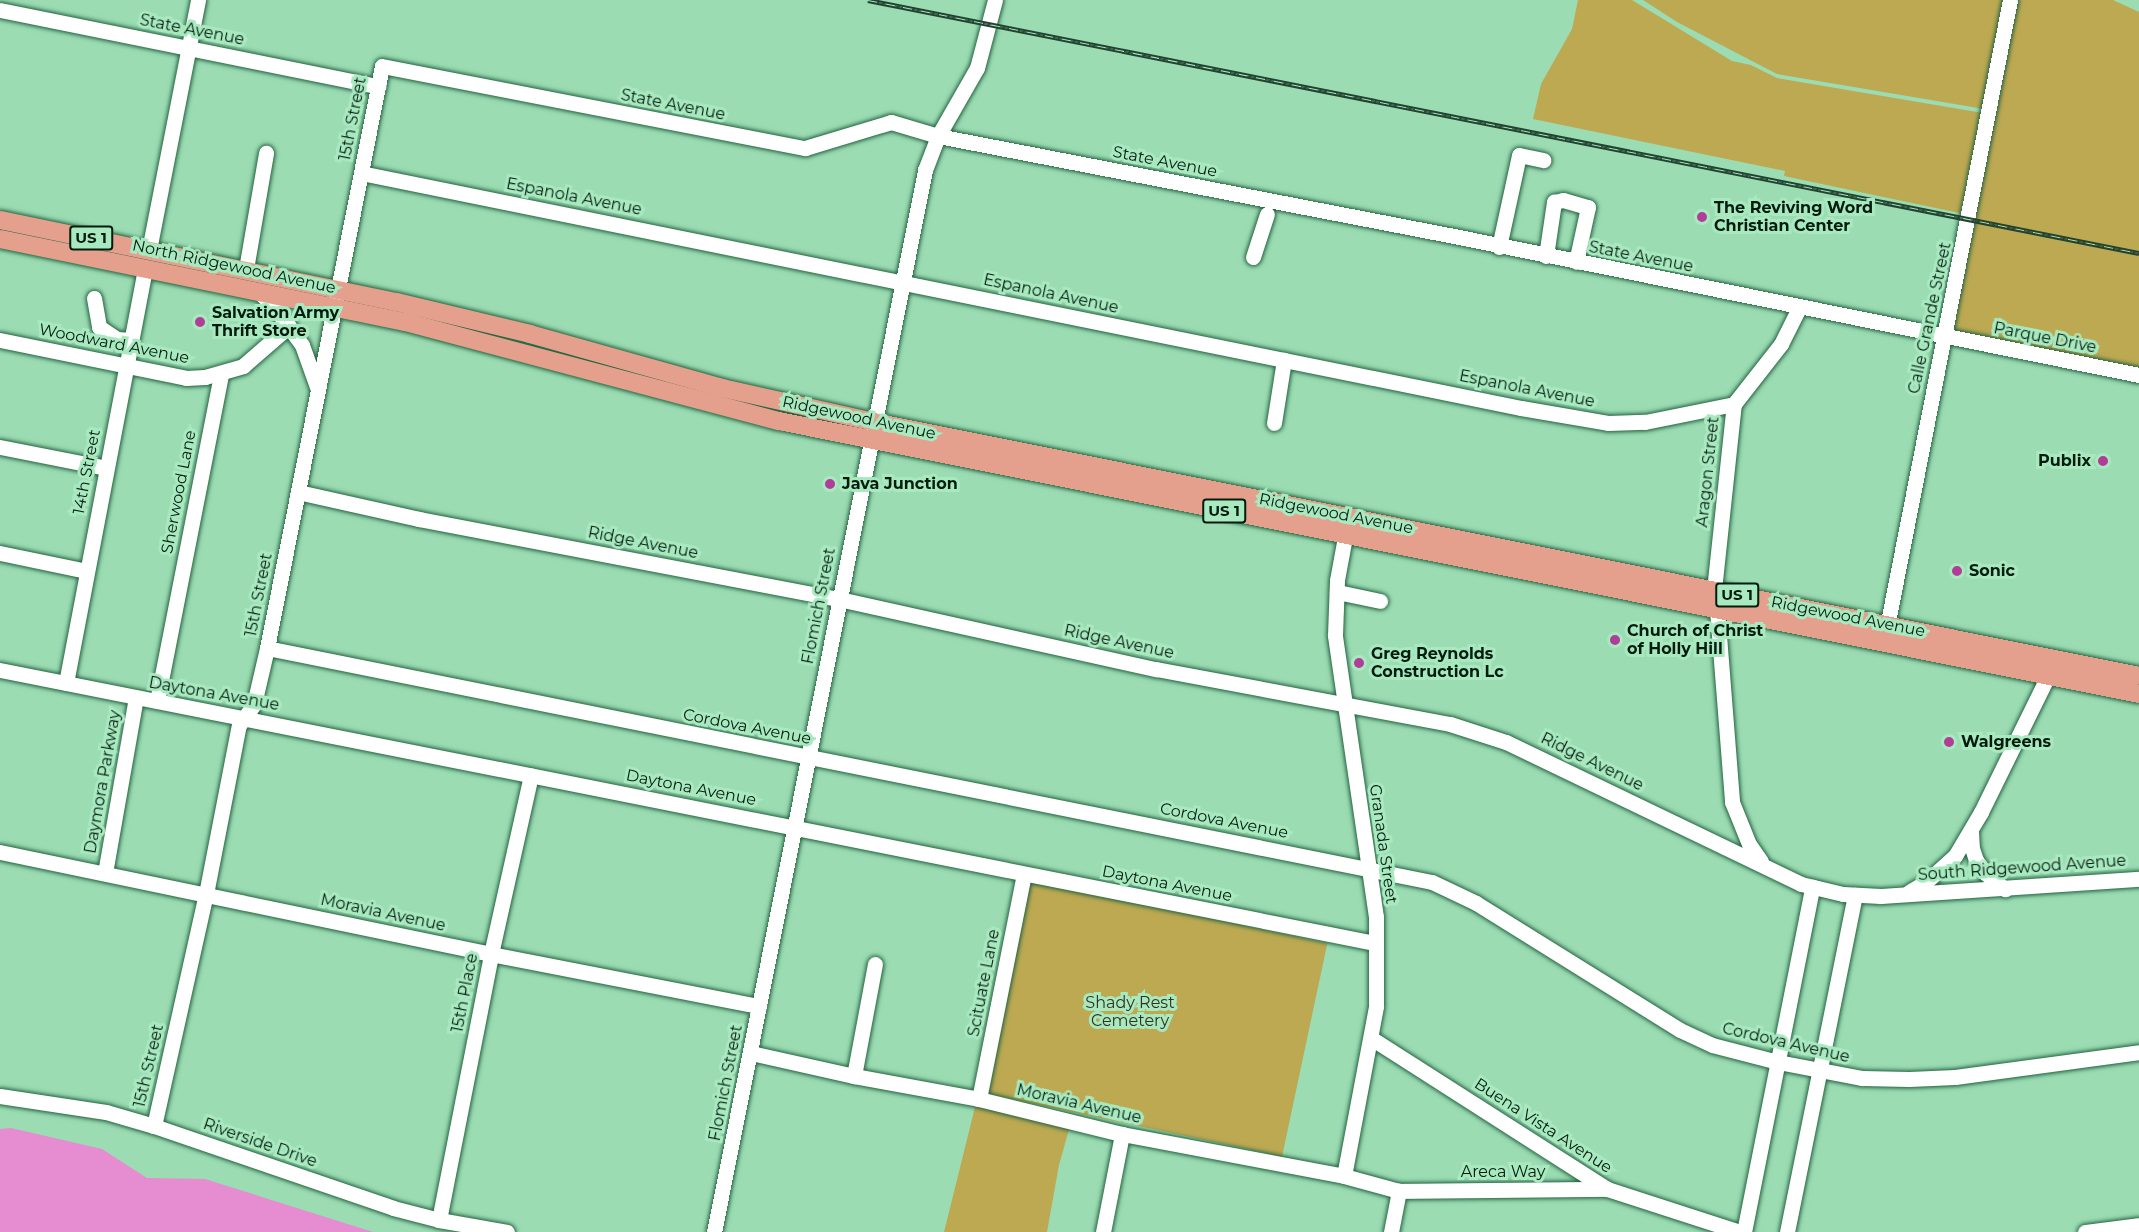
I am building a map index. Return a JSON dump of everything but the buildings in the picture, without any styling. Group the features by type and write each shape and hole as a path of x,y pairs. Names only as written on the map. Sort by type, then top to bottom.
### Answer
{"main road":[{"name":"North Ridgewood Avenue","path":"0,220 397,302"},
{"name":"North Ridgewood Avenue","path":"0,239 406,322"},
{"path":"115,263 149,250"},
{"path":"145,269 155,260 182,256"},
{"name":"Ridgewood Avenue","path":"397,302 530,334 722,388 874,422 2139,676"},
{"name":"Ridgewood Avenue","path":"406,322 714,405 870,440 2139,694"}],"street":[{"path":"149,250 198,0"},
{"name":"Flomich Street","path":"714,1232 925,170 938,136 977,68 995,0"},
{"name":"Calle Grande Street","path":"1884,643 1943,337 1968,224 2010,0"},
{"name":"State Avenue","path":"0,10 378,86"},
{"name":"State Avenue","path":"382,66 805,148 891,122 938,136 1800,306 1943,337"},
{"name":"15th Street","path":"154,1126 207,894 239,725 254,704 267,648 382,66"},
{"path":"246,269 267,153"},
{"path":"1499,247 1519,155 1543,160"},
{"name":"Espanola Avenue","path":"361,173 1521,408 1612,424 1645,422 1734,404"},
{"path":"1546,256 1554,202 1563,200 1588,207 1576,262"},
{"path":"1253,257 1267,214"},
{"name":"14th Street","path":"66,683 145,269"},
{"path":"258,291 303,345 317,390"},
{"path":"94,298 99,327 117,339 131,340"},
{"name":"Aragon Street","path":"1714,590 1734,404 1782,344 1800,306"},
{"path":"221,374 243,366 289,326"},
{"name":"Parque Drive","path":"1943,337 2139,375"},
{"name":"Woodward Avenue","path":"0,340 186,378 221,374"},
{"path":"1274,423 1284,360"},
{"name":"Sherwood Lane","path":"157,701 221,374"},
{"path":"0,447 106,468"},
{"name":"Ridge Avenue","path":"298,492 419,519 839,599 1156,669 1450,724 1506,742 1812,887 1855,895 1907,893"},
{"name":"Granada Street","path":"1344,1176 1376,1006 1376,917 1343,703 1335,635 1337,592 1349,517"},
{"path":"0,553 87,571"},
{"path":"1337,592 1380,602"},
{"path":"1717,610 1732,802 1749,844 1763,864"},
{"name":"Cordova Avenue","path":"267,648 1432,882 1476,903 1680,1030 1712,1045 1778,1062 1862,1078 1955,1077 2139,1052"},
{"name":"Daytona Avenue","path":"0,670 136,698 246,717 1375,943"},
{"path":"1907,893 1941,870 1955,856 1971,831 2048,676"},
{"name":"Daymora Parkway","path":"105,873 136,698"},
{"name":"15th Place","path":"439,1220 491,954 531,775"},
{"path":"1971,831 1972,848 1976,860 1985,873 2005,889"},
{"name":"Moravia Avenue","path":"0,852 491,954 759,1006"},
{"name":"Scituate Lane","path":"979,1099 1024,874"},
{"name":"South Ridgewood Avenue","path":"1907,893 2005,889 2139,879"},
{"path":"1742,1232 1812,887"},
{"path":"1787,1232 1855,895"},
{"path":"854,1076 875,964"},
{"name":"Buena Vista Avenue","path":"1371,1038 1607,1189 1742,1232"},
{"name":"Moravia Avenue","path":"751,1053 854,1076 979,1099 1122,1134 1344,1176 1399,1191"},
{"name":"Riverside Drive","path":"0,1096 106,1112 154,1126 393,1208 439,1220 507,1232"},
{"path":"1103,1232 1122,1134"},
{"name":"Areca Way","path":"1399,1191 1607,1189"},
{"path":"1391,1232 1399,1191"},
{"path":"2085,1232 2139,1225"}],"green space":[{"path":"1578,0 1632,0 1732,61 1751,65 1777,78 1983,113 1964,214 1784,176 1785,171 1533,119 1541,84 1572,29"},
{"path":"1643,0 2011,0 1990,110 1777,74 1677,22"},
{"path":"2016,0 2113,0 2139,12 2139,370 1953,333 1960,284"},
{"name":"Shady Rest Cemetery","path":"1030,880 1327,943 1282,1156 985,1093"},
{"path":"976,1103 1070,1126 1059,1165 1047,1232 944,1232"}],"shaded area":[{"path":"11,1128 102,1149 147,1178 205,1179 373,1232 0,1232 0,1129"}],"railway":[{"path":"868,0 2139,253"}],"place":[{"name":"The Reviving Word Christian Center","path":"1702,217"},
{"name":"Salvation Army Thrift Store","path":"200,322"},
{"name":"Publix","path":"2103,461"},
{"name":"Java Junction","path":"830,484"},
{"name":"Sonic","path":"1957,571"},
{"name":"Church of Christ of Holly Hill","path":"1615,640"},
{"name":"Greg Reynolds Construction Lc","path":"1359,663"},
{"name":"Walgreens","path":"1949,742"}]}
